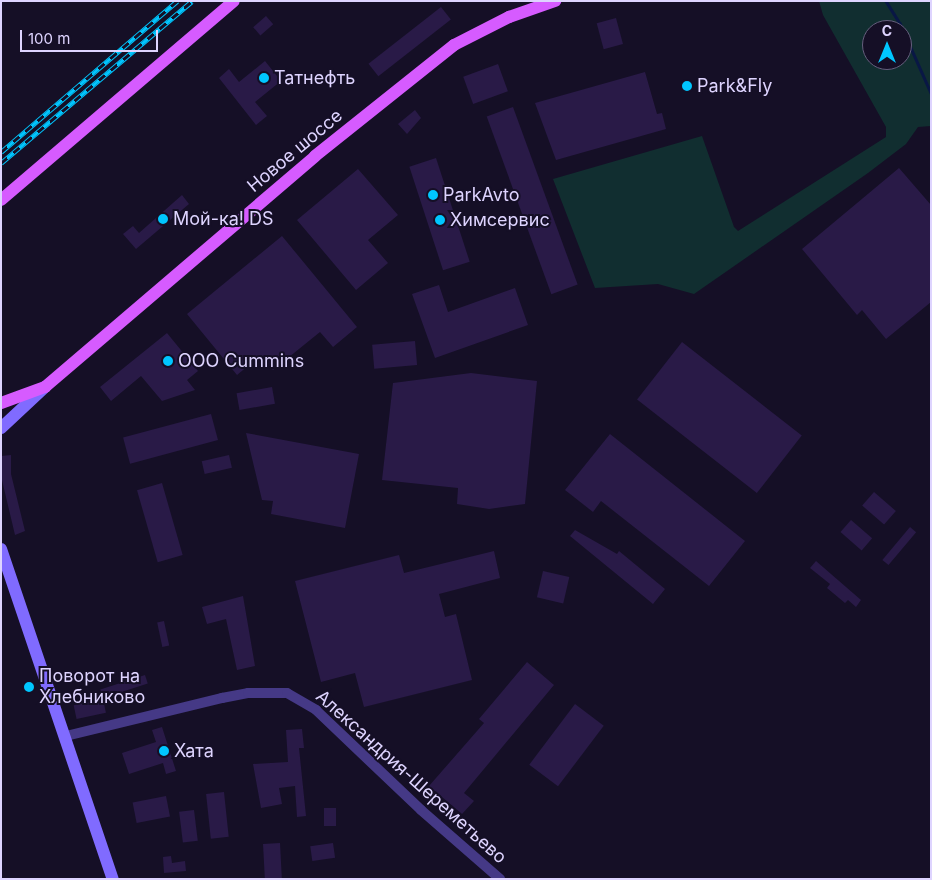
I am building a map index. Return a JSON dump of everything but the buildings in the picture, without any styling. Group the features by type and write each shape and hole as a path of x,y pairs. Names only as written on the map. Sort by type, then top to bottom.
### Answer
{"main road":[{"path":"1,200 234,1"},
{"name":"Новое шоссе","path":"1,403 45,387 418,71 481,30 555,1"},
{"path":"1,428 45,387"},
{"path":"1,549 113,879"}],"street":[{"name":"Александрия-Шереметьево","path":"66,736 230,696 271,691 287,693 316,710 421,810 500,879"}],"green space":[{"path":"819,1 931,1 931,126 918,127 906,144 868,173 694,294 658,284 595,288 553,179 702,136 734,227 738,231 886,137 886,127 823,15"}],"waterway":[{"path":"886,1 900,23 931,93"}],"railway":[{"path":"1,152 177,1"},
{"path":"1,163 192,1"}],"place":[{"name":"Татнефть","path":"264,78"},
{"name":"Park&Fly","path":"687,86"},
{"name":"ParkAvto","path":"433,195"},
{"name":"Мой-ка! DS","path":"163,219"},
{"name":"Химсервис","path":"440,220"},
{"name":"OOO Cummins","path":"168,361"},
{"name":"Поворот на Хлебниково","path":"29,687"},
{"name":"Хата","path":"164,751"}]}
